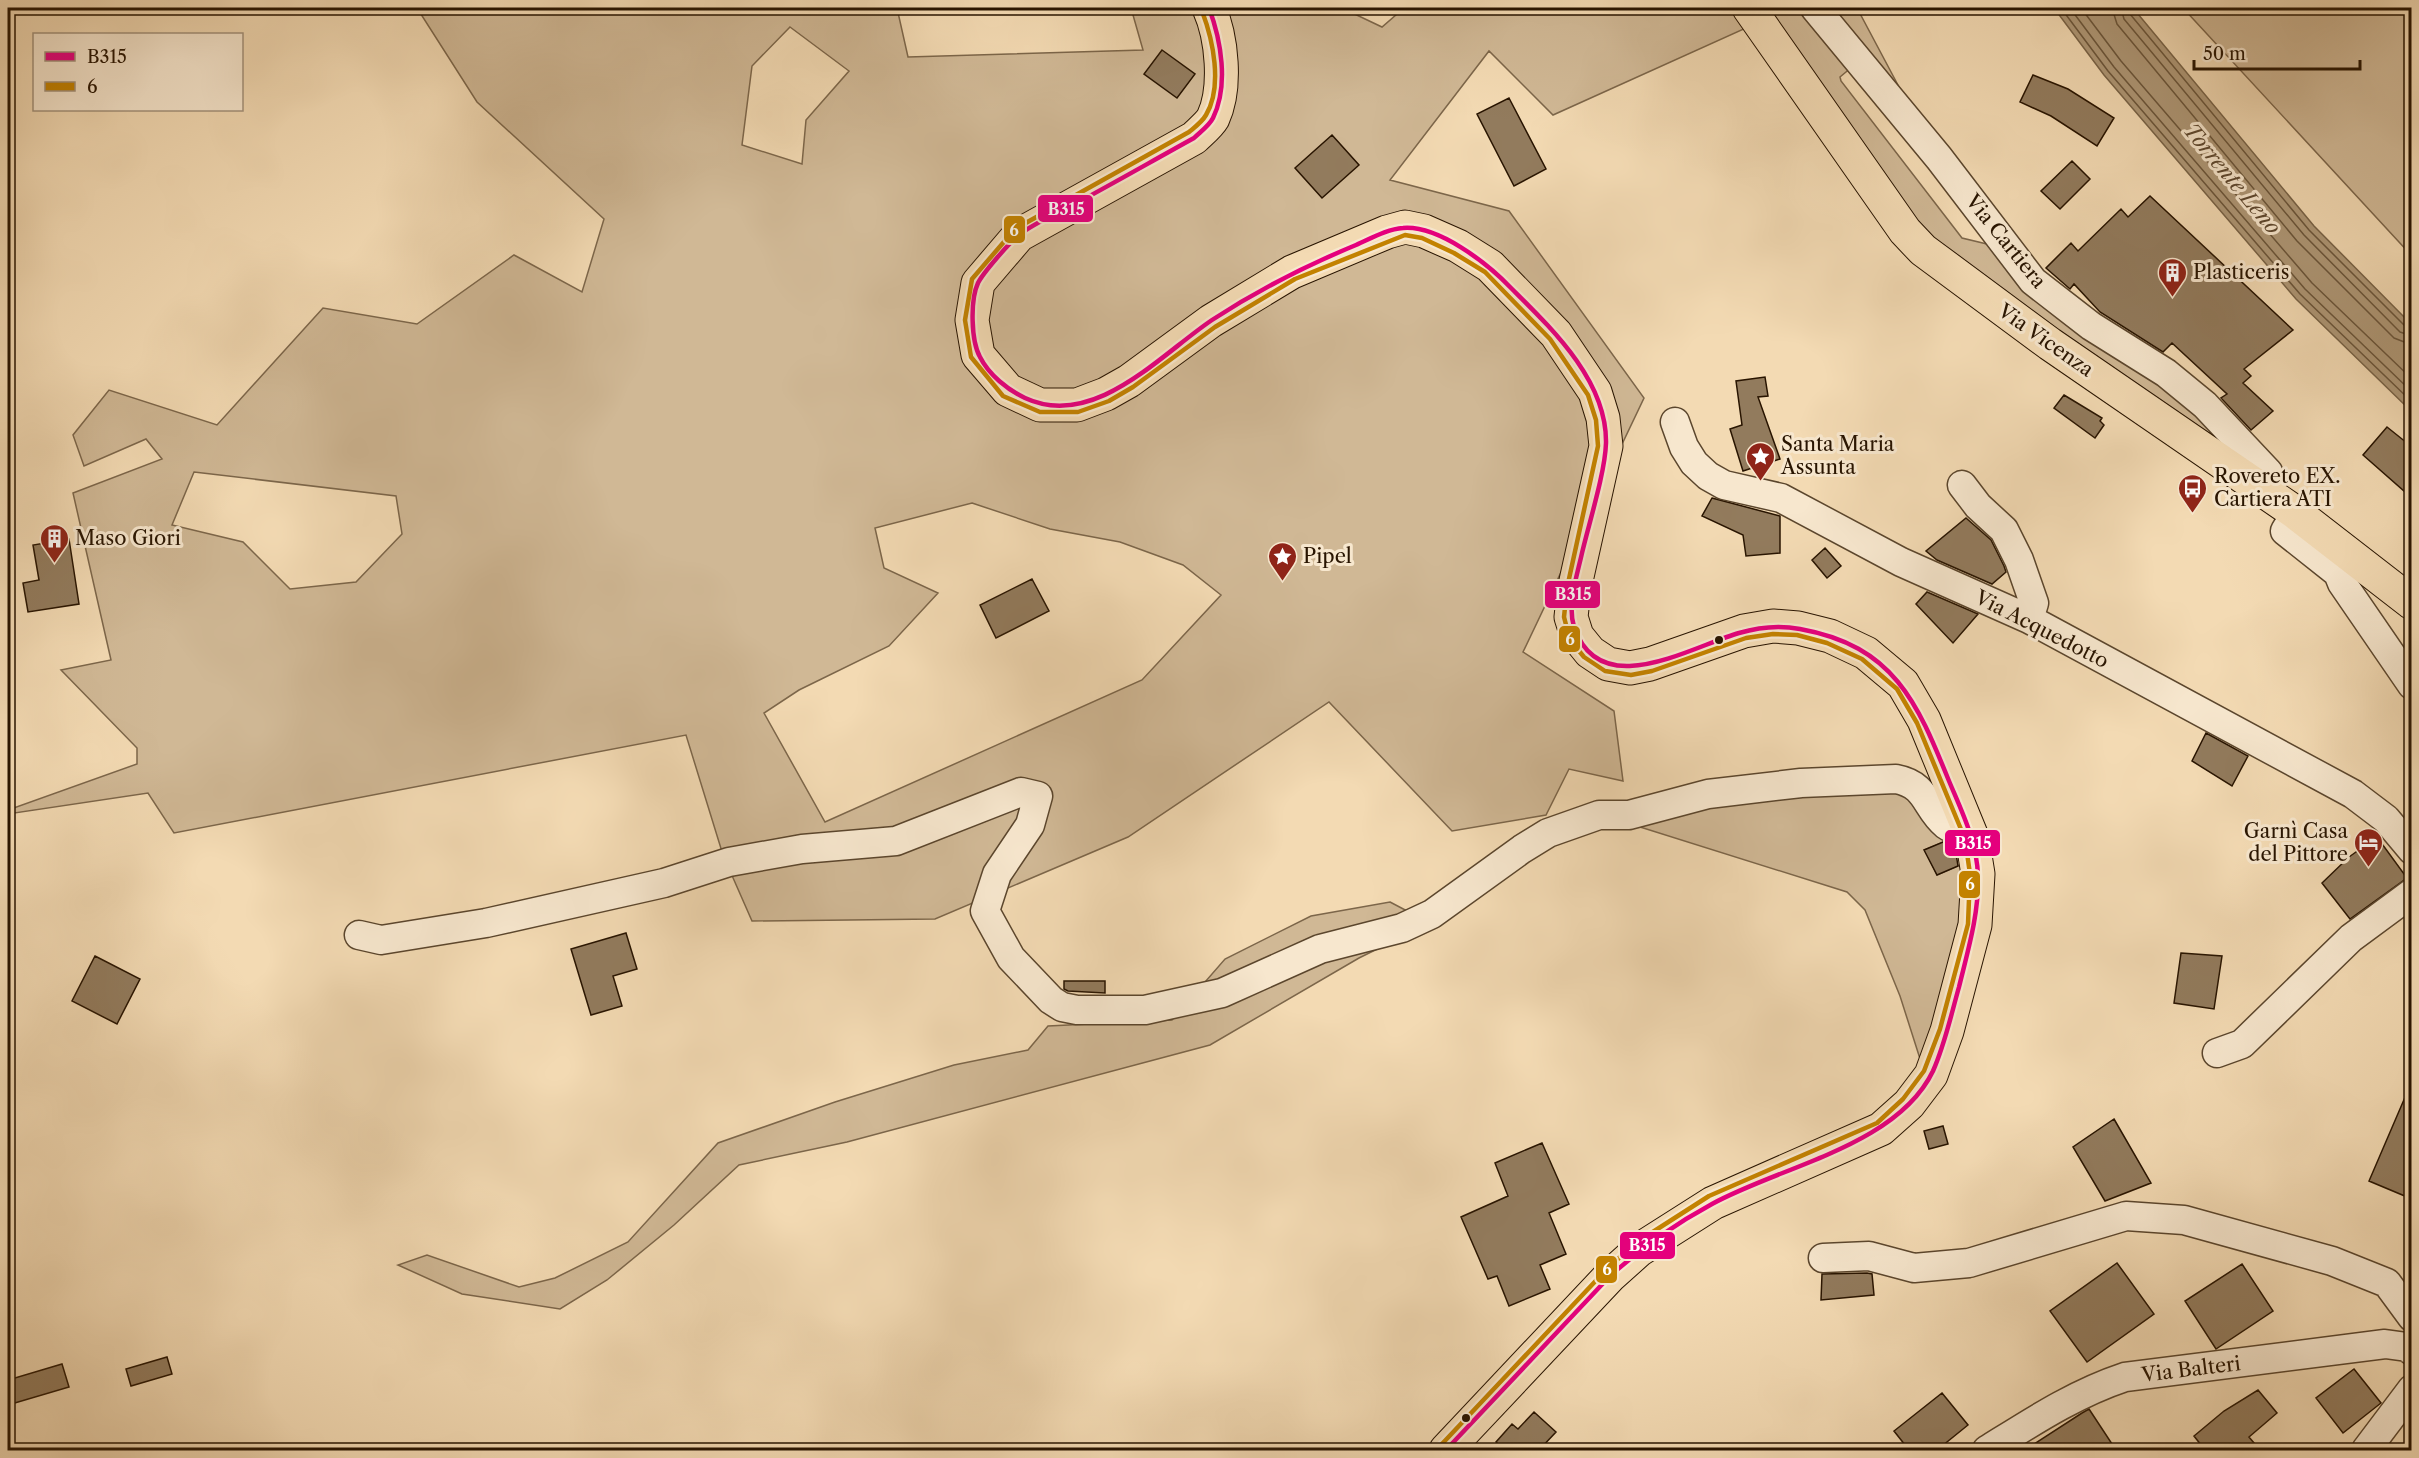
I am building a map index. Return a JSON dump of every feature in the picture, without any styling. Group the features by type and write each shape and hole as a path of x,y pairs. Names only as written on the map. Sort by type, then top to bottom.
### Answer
{"main road":[{"path":"1209,8 1221,52 1220,81 1213,118 1194,138 1019,235 978,283 972,320 978,355 1008,390 1040,405 1077,405 1106,394 1129,381 1211,321 1292,272 1387,232 1405,227 1424,231 1458,246 1490,266 1556,334 1595,392 1606,446 1576,578 1571,617 1577,636 1590,652 1608,664 1630,668 1650,664 1744,631 1773,626 1798,628 1830,636 1866,653 1903,684 1924,720 1972,837 1978,874 1975,925 1939,1053 1930,1075 1909,1104 1881,1129 1713,1203 1639,1251 1610,1276 1446,1450"},
{"name":"Via Vicenza","path":"1749,8 1865,176 1905,231 1923,250 2041,337 2296,513 2412,603"}],"street":[{"name":"Via Cartiera","path":"1815,8 1938,158 2033,281 2091,326 2166,373 2205,405 2268,472 2265,493"},
{"name":"Via Acquedotto","path":"1675,422 1684,447 1708,476 1724,485 1781,498 1901,561 2029,620 2353,794 2386,819 2412,850"},
{"path":"1962,485 1978,506 2004,530 2019,560 2030,584 2034,603 2029,620"},
{"path":"2296,513 2285,531 2338,573 2342,583 2412,685"},
{"path":"359,936 381,940 486,923 664,883 729,862 802,849 896,841 1021,792 1038,796 1030,825 997,874 985,911 996,932 1011,958 1028,978 1062,1007 1077,1010 1145,1010 1222,993 1320,949 1402,928 1432,914 1521,849 1548,833 1599,815 1629,815 1708,794 1801,783 1896,779 1908,782 1921,791 1947,825 1972,837"},
{"path":"2217,1053 2241,1044 2351,938 2412,893"},
{"path":"1822,1258 1869,1256 1914,1268 1970,1263 2126,1216 2184,1220 2332,1261 2387,1283 2412,1317"},
{"name":"Via Balteri","path":"1987,1450 2061,1404 2090,1389 2125,1377 2385,1344 2407,1347 2412,1351"},
{"path":"2366,1450 2412,1389"}],"shaded area":[{"path":"417,8 897,8 908,57 1143,50 1131,8 1342,8 1382,27 1404,8 1732,8 1746,28 1553,115 1489,51 1390,180 1509,211 1644,398 1523,652 1614,711 1623,781 1569,769 1546,815 1452,831 1329,702 1128,837 935,919 752,921 723,855 686,735 174,833 148,793 8,814 8,810 137,764 137,748 61,670 111,660 73,493 162,459 146,439 84,466 73,435 109,390 217,425 323,308 417,324 514,255 582,292 604,219 477,102","holes":["790,27 849,71 806,120 802,164 742,145 752,66","194,472 396,496 402,534 356,582 290,589 243,542 172,525","972,503 1050,529 1120,542 1183,565 1221,595 1142,680 825,822 764,713 799,690 889,646 938,593 884,568 875,528"]},
{"path":"1766,8 1802,8 1852,67 1840,77 1841,81 1962,238 1991,245 2213,427 2208,435 2015,302 1924,230"},
{"path":"1833,8 1857,8 1907,102"},
{"path":"2183,8 2411,8 2411,255"},
{"path":"1894,784 1948,840 1925,850 1937,875 1964,863 1966,897 1922,1065 1900,996 1865,910 1847,892 1640,827 1643,816"},
{"path":"1390,902 1430,923 1359,958 1210,1045 847,1142 739,1165 674,1225 607,1280 560,1309 462,1294 398,1265 427,1255 519,1287 555,1278 628,1242 718,1143 835,1102 954,1065 1028,1050 1048,1026 1172,1020 1225,959 1311,916"},
{"path":"198,1447 364,1448 365,1450 110,1450"}],"water":[{"name":"Torrente Leno","path":"2054,8 2133,8 2314,226 2411,324 2411,411 2296,299 2104,75"}],"building":[{"path":"1162,50 1195,74 1177,98 1144,74"},
{"path":"2033,75 2068,89 2114,118 2097,146 2051,116 2020,102"},
{"path":"1509,98 1546,169 1514,186 1477,114"},
{"path":"1332,135 1359,165 1322,198 1295,168"},
{"path":"2072,161 2090,179 2060,209 2041,191"},
{"name":"Plasticeris","path":"2150,196 2293,330 2244,369 2251,376 2243,383 2273,411 2251,430 2221,398 2227,394 2172,343 2163,352 2100,312 2074,284 2070,289 2046,268 2071,243 2078,251 2121,209 2128,217"},
{"path":"1765,377 1768,396 1758,397 1780,459 1743,471 1730,429 1742,425 1736,381"},
{"path":"2064,395 2102,418 2100,421 2104,425 2095,438 2054,408"},
{"path":"2387,427 2412,447 2412,498 2363,455"},
{"path":"1712,498 1780,516 1780,553 1746,556 1743,535 1702,516"},
{"path":"1966,518 1991,540 2004,566 2006,572 1992,584 1937,560 1926,551"},
{"name":"Maso Giori","path":"69,539 79,604 28,612 23,583 39,580 33,545"},
{"path":"1825,548 1841,566 1827,578 1812,560"},
{"path":"1032,579 1049,611 996,638 980,605"},
{"path":"1927,592 1978,614 1953,643 1916,604"},
{"path":"2206,733 2248,756 2232,786 2192,761"},
{"name":"Garnì Casa del Pittore","path":"2377,837 2407,878 2350,919 2322,883 2349,857"},
{"path":"1943,842 1955,847 1958,866 1937,875 1924,850"},
{"path":"626,933 637,969 613,976 622,1006 591,1015 571,949"},
{"path":"2181,953 2222,956 2214,1009 2174,1003"},
{"path":"95,956 140,979 117,1024 72,1001"},
{"path":"1064,981 1105,981 1105,993 1068,991 1064,989"},
{"path":"2412,1081 2412,1199 2369,1181"},
{"path":"2114,1119 2151,1183 2105,1201 2073,1147"},
{"path":"1943,1126 1948,1144 1929,1149 1924,1131"},
{"path":"1542,1143 1569,1204 1549,1213 1566,1254 1540,1265 1550,1289 1509,1306 1497,1276 1488,1279 1461,1217 1508,1196 1495,1163"},
{"path":"2117,1263 2154,1314 2087,1362 2050,1311"},
{"path":"2242,1264 2273,1311 2216,1349 2185,1301"},
{"path":"1822,1274 1872,1274 1874,1295 1821,1300"},
{"path":"167,1357 172,1374 131,1386 126,1369"},
{"path":"62,1364 69,1387 8,1405 8,1380"},
{"path":"2354,1369 2381,1403 2343,1433 2316,1398"},
{"path":"2258,1390 2277,1413 2249,1437 2260,1450 2205,1450 2194,1436 2224,1411"},
{"path":"1942,1393 1968,1425 1937,1450 1909,1450 1894,1431"},
{"path":"2089,1409 2116,1450 2025,1450 2082,1413"},
{"path":"1534,1412 1556,1432 1539,1450 1505,1450 1496,1442 1512,1424 1518,1429"}],"transit line":[{"name":"B315","path":"1209,8 1217,34 1222,63 1221,91 1218,105 1209,124 1194,138 1025,231 1003,251 978,283 974,299 973,331 980,357 994,376 1012,391 1025,398 1051,405 1076,404 1101,397 1125,384 1229,309 1282,279 1337,253 1391,230 1403,228 1417,229 1446,239 1461,247 1500,277 1542,320 1574,357 1597,398 1604,420 1605,455 1572,600 1574,627 1587,650 1604,662 1625,666 1648,664 1739,633 1777,627 1800,629 1832,637 1858,649 1880,664 1898,682 1913,703 1964,816 1977,863 1978,890 1975,918 1959,987 1937,1061 1916,1097 1893,1118 1865,1136 1712,1204 1646,1246 1610,1276 1446,1450"},
{"name":"6","path":"1202,11 1213,49 1215,77 1211,103 1202,120 1189,132 1015,229 972,279 965,320 971,357 1003,396 1040,412 1078,412 1109,401 1133,387 1215,327 1295,279 1405,235 1422,238 1454,253 1485,272 1550,339 1588,395 1596,420 1598,446 1567,588 1564,617 1570,640 1584,657 1605,671 1631,675 1652,671 1746,638 1773,634 1797,635 1827,643 1862,659 1897,689 1917,723 1965,839 1970,874 1968,924 1940,1029 1924,1071 1903,1099 1877,1123 1709,1196 1634,1244 1605,1271 1441,1445"}],"place":[{"name":"Plasticeris","path":"2172,298"},
{"name":"Santa Maria Assunta","path":"1760,482"},
{"name":"Rovereto EX. Cartiera ATI","path":"2193,514"},
{"name":"Maso Giori","path":"54,564"},
{"name":"Pipel","path":"1282,582"},
{"name":"Garnì Casa del Pittore","path":"2369,868"}]}
